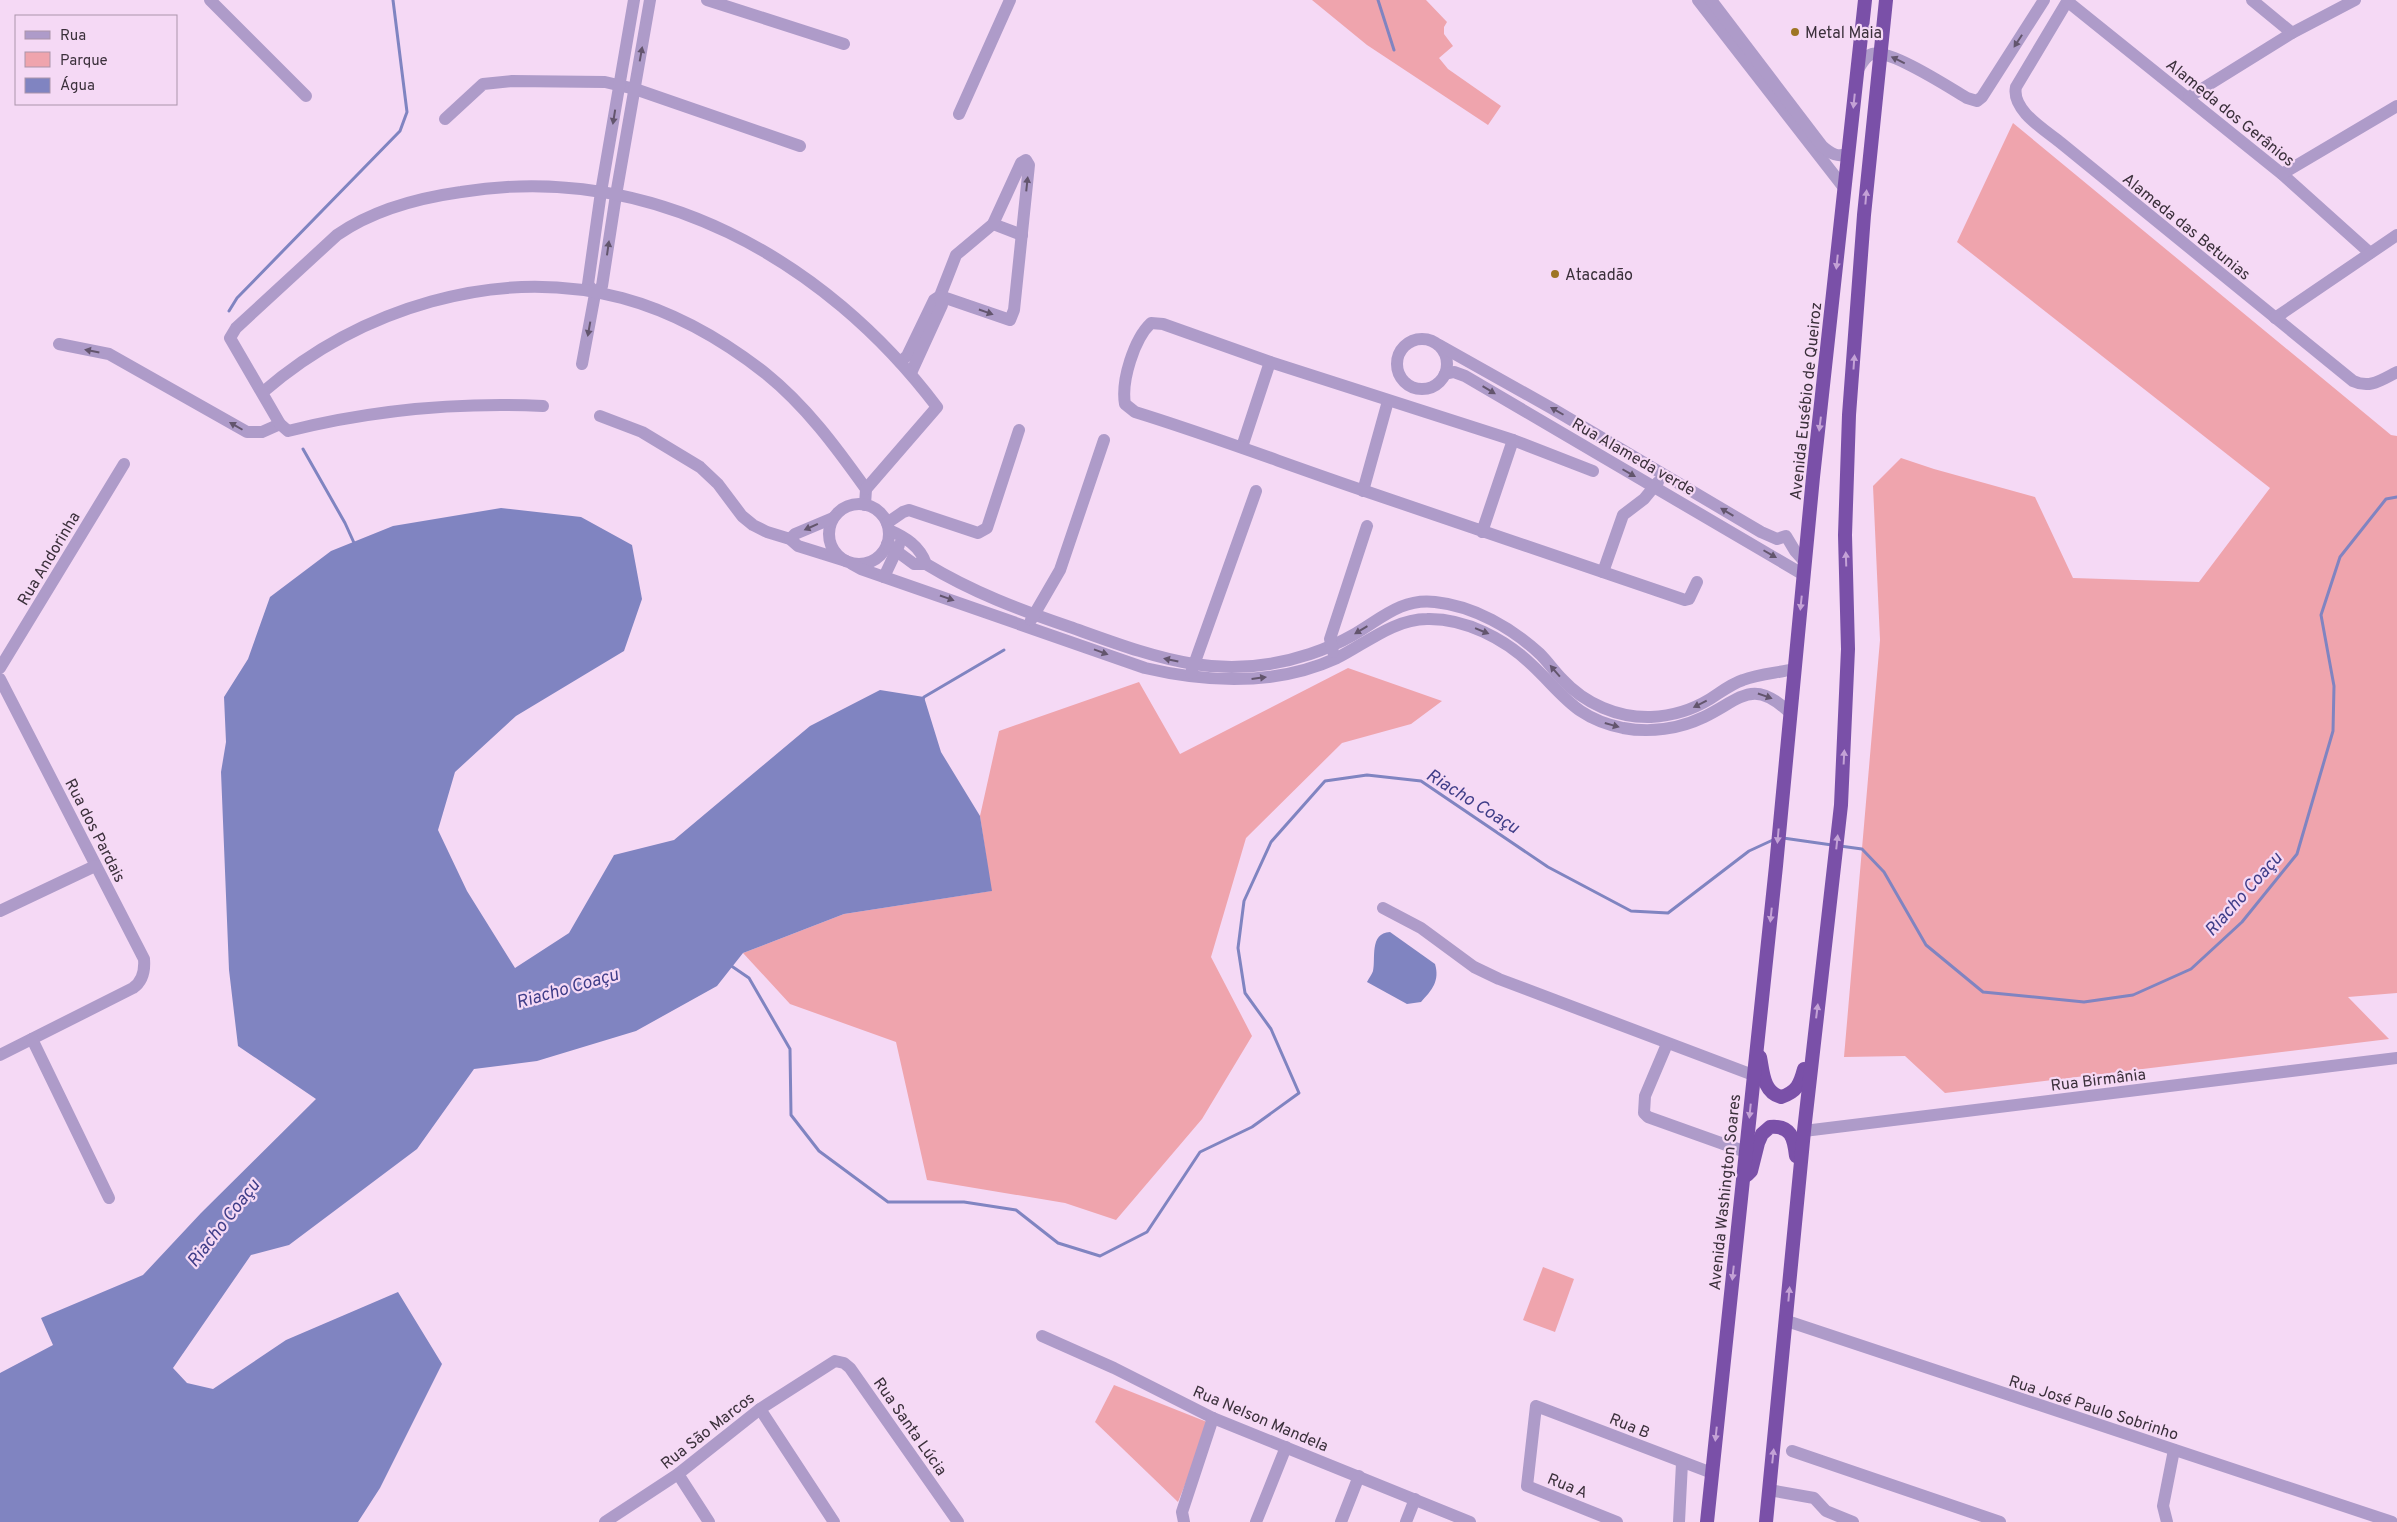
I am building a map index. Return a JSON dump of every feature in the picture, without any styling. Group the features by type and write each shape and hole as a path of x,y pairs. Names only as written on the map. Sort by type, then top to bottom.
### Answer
{"highway":[{"name":"Avenida Eusébio de Queiroz","path":"1776,866 1794,669 1865,0"},
{"path":"1766,1522 1804,1132 1841,805 1848,649 1845,535 1849,415 1864,215 1886,0"},
{"name":"Avenida Washington Soares","path":"1707,1522 1776,866"},
{"path":"1758,1038 1765,1082 1770,1091 1781,1097 1792,1093 1800,1085 1806,1061 1813,1047"},
{"path":"1743,1180 1751,1171 1762,1134 1770,1127 1778,1126 1787,1129 1793,1136 1799,1184"}],"street":[{"path":"210,0 306,96"},
{"path":"595,294 588,284 601,192 634,0"},
{"path":"582,364 595,294 602,286 650,0"},
{"path":"707,0 844,44"},
{"path":"959,114 1010,0"},
{"path":"1698,0 1826,150 1836,156 1849,153"},
{"path":"1711,0 1845,189"},
{"path":"1857,71 1865,58 1872,54 1880,53 1896,58 1967,98 1977,101 1982,97 2044,0"},
{"name":"Alameda das Betunias","path":"2068,0 2016,86 2016,98 2022,109 2061,143 2353,380 2362,385 2372,384 2397,372"},
{"name":"Alameda dos Gerânios","path":"2068,0 2190,97 2282,174 2370,253"},
{"path":"2252,0 2292,33"},
{"path":"2190,97 2292,33 2355,0"},
{"path":"445,119 483,84 605,82 634,89 800,146"},
{"path":"2282,174 2397,106"},
{"path":"911,373 942,305 940,296 956,255 993,224 1021,163 1026,160 1029,165 1022,235 1014,310 1010,320 940,296"},
{"path":"543,406 474,404 406,409 346,418 288,431 280,424 230,338 236,328 337,235 354,223 401,205 473,190 545,186 601,192 644,201 698,220 776,258 844,307 911,373 937,407 866,489 865,505"},
{"path":"993,224 1022,235"},
{"path":"2275,318 2397,235"},
{"path":"263,392 286,372 328,344 373,322 421,304 496,290 547,288 621,298 665,314 708,335 747,360 784,390 816,423 866,489"},
{"path":"900,362 907,356 934,300 940,296"},
{"path":"1593,471 1513,440 1388,401 1156,323 1151,323 1143,330 1135,344 1125,388 1125,404 1130,409 1482,532 1685,600 1689,599 1697,582"},
{"path":"1427,339 1439,345 1445,354 1447,364 1445,374 1434,386 1418,389 1403,382 1396,367 1400,351 1412,340 1427,339"},
{"path":"59,344 109,354 247,432 262,432 280,424"},
{"name":"Rua Alameda verde","path":"1439,345 1663,473 1760,532 1777,539 1786,536 1805,568"},
{"path":"1242,447 1270,362"},
{"name":"Rua Alameda verde","path":"1445,374 1454,372 1465,376 1654,487 1805,568"},
{"path":"1363,491 1388,401"},
{"path":"600,416 642,432 683,454 718,484 742,516 753,525 767,532 790,539 798,546 849,562 884,577 926,591 1148,655 1194,665 1226,667 1264,665 1333,652 1409,622 1435,619 1459,624 1491,635 1506,644 1532,665 1572,706 1610,724 1637,730 1679,726 1705,716 1746,693 1769,696 1790,713"},
{"path":"888,526 903,512 909,510 978,533 987,528 1019,430"},
{"path":"1031,620 1060,570 1104,440"},
{"path":"1482,532 1513,440"},
{"name":"Rua Andorinha","path":"0,668 124,464"},
{"path":"1603,572 1623,515 1644,499 1663,473"},
{"path":"1190,678 1256,491"},
{"path":"790,539 795,534 833,518 844,508 858,504 865,505 878,511 888,526 922,551 931,567 926,591"},
{"path":"833,518 830,524 829,539 834,552 849,562 867,564 874,561 884,551 892,548"},
{"path":"888,526 892,548 914,564 931,567 1031,620 1145,668 1190,678 1226,680 1266,678 1305,669 1333,652 1383,615 1402,605 1423,601 1463,608 1497,623 1513,633 1541,656 1570,688 1585,699 1626,715 1650,717 1676,714 1699,705 1741,680 1794,669"},
{"path":"1333,652 1330,639 1367,526"},
{"path":"884,577 892,548 901,535"},
{"path":"1435,619 1434,609 1436,602"},
{"path":"1402,605 1407,611 1409,622"},
{"path":"1459,624 1464,618 1463,608"},
{"path":"1383,615 1385,623 1392,628"},
{"name":"Rua dos Pardais","path":"0,680 144,958 142,980 126,992 0,1054"},
{"path":"0,911 95,866"},
{"path":"1383,908 1421,928 1474,967 1499,979 1667,1044 1754,1075"},
{"path":"32,1039 109,1198"},
{"path":"1667,1044 1645,1096 1644,1113 1648,1117 1746,1152"},
{"name":"Rua Birmânia","path":"1804,1132 2397,1058"},
{"name":"Rua José Paulo Sobrinho","path":"1787,1321 2392,1522"},
{"name":"Rua Nelson Mandela","path":"1042,1336 1114,1368 1213,1418 1470,1522"},
{"name":"Rua Santa Lúcia","path":"829,1363 840,1361 850,1368 958,1522"},
{"name":"Rua São Marcos","path":"605,1522 678,1474 760,1409 829,1363"},
{"name":"Rua B","path":"1536,1406 1712,1473"},
{"name":"Rua A","path":"1536,1406 1527,1486 1617,1522"},
{"path":"760,1409 834,1522"},
{"path":"1184,1522 1182,1512 1213,1418"},
{"path":"1256,1522 1286,1447"},
{"path":"2166,1522 2163,1506 2174,1450"},
{"path":"1792,1451 2000,1522"},
{"path":"1679,1522 1682,1463"},
{"path":"678,1474 709,1522"},
{"path":"1341,1522 1359,1476"},
{"path":"1769,1490 1814,1498 1826,1512 1853,1522"},
{"path":"1406,1522 1415,1499"}],"green space":[{"path":"1312,0 1426,0 1447,22 1444,27 1444,34 1453,46 1439,58 1448,69 1501,106 1488,125 1367,45"},
{"path":"2013,123 2391,435 2397,436 2397,993 2348,997 2389,1039 1945,1093 1905,1056 1844,1057 1880,640 1873,486 1901,458 2035,497 2073,578 2199,582 2270,488 1957,242"},
{"path":"1348,668 1442,701 1411,724 1342,743 1246,838 1211,957 1252,1036 1202,1119 1116,1220 1065,1203 927,1180 896,1042 790,1004 743,953 844,914 991,891 980,816 999,731 1139,682 1180,754"},
{"path":"1543,1267 1574,1279 1555,1332 1523,1320"},
{"path":"1114,1385 1207,1422 1208,1428 1178,1502 1095,1422"}],"water":[{"path":"501,508 581,517 632,545 642,599 624,651 516,716 455,772 438,830 467,891 515,968 569,933 614,855 674,840 810,726 880,690 924,697 941,752 980,816 992,891 844,914 743,953 717,986 636,1031 537,1061 474,1069 417,1149 289,1245 251,1255 173,1368 187,1383 213,1389 286,1340 398,1292 442,1364 380,1488 358,1522 0,1522 0,1373 53,1345 41,1318 143,1275 201,1213 316,1099 238,1046 229,970 221,772 226,742 224,697 248,659 270,597 331,551 393,526"},
{"path":"1390,932 1435,964 1436,980 1429,993 1421,1002 1407,1004 1367,982 1373,971 1376,942 1383,933"}],"waterway":[{"path":"229,311 237,298 400,131 407,112 393,0"},
{"path":"1378,0 1394,50"},
{"path":"303,449 345,523 355,545"},
{"name":"Riacho Coaçu","path":"1840,846 1862,849 1884,872 1926,945 1983,992 2084,1002 2133,995 2191,969 2242,922 2297,854 2333,731 2334,686 2321,615 2340,557 2386,499 2397,497"},
{"path":"922,701 924,697 1004,650"},
{"name":"Riacho Coaçu","path":"730,965 749,978 790,1049 791,1115 819,1151 888,1202 964,1202 1016,1210 1058,1243 1100,1256 1147,1232 1200,1152 1252,1127 1299,1093 1271,1029 1245,993 1238,948 1244,901 1271,842 1325,781 1367,775 1421,781 1548,867 1631,911 1668,913 1749,851 1775,839"},
{"name":"Riacho Coaçu","path":"1783,838 1832,845"}],"place":[{"name":"Metal Maia","path":"1795,32"},
{"name":"Atacadão","path":"1555,274"}]}
